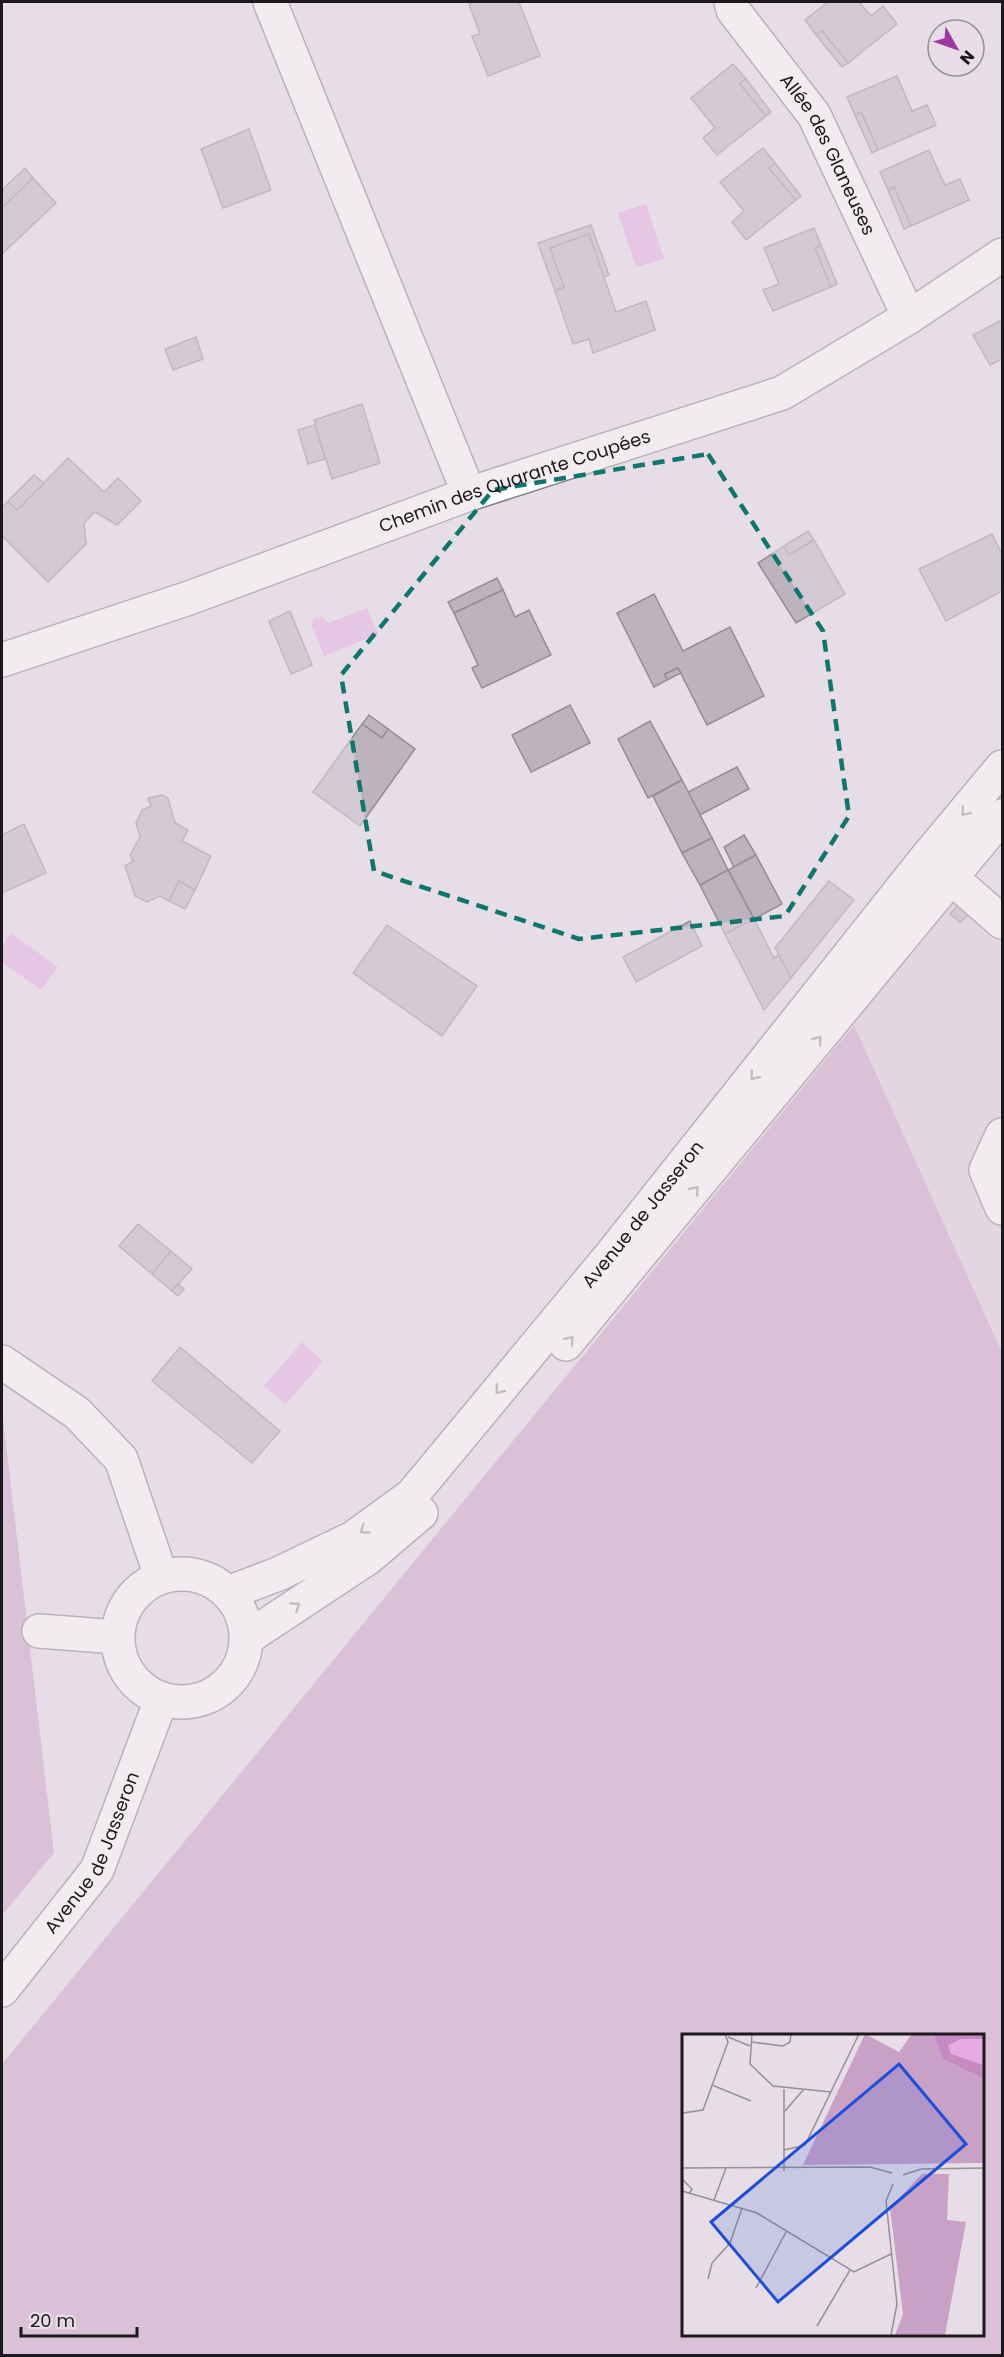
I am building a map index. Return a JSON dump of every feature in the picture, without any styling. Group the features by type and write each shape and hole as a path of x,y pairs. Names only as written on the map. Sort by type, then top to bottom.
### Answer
{"main road":[{"path":"270,2 470,494"},
{"name":"Allée des Glaneuses","path":"731,2 733,10 814,114 909,317"},
{"name":"Chemin des Quarante Coupées","path":"2,660 189,598 470,494 783,393 909,317 1002,255"},
{"name":"Avenue de Jasseron","path":"247,1638 368,1558 426,1508 622,1279 939,867 1002,767"},
{"name":"Avenue de Jasseron","path":"228,1593 278,1574 353,1538 412,1495 611,1255 939,867 1002,816"},
{"path":"939,867 1002,922"},
{"path":"1002,1136 986,1170 1002,1208"},
{"path":"2,1362 77,1413 121,1459 161,1576"},
{"path":"184,1573 206,1578 228,1593 239,1605 247,1638 243,1660 232,1680 215,1694 184,1703 161,1700 141,1689 126,1673 118,1652 117,1629 126,1604 141,1587 161,1576 184,1573"},
{"path":"39,1631 117,1637"},
{"name":"Avenue de Jasseron","path":"2,1990 97,1870 161,1700"}],"highlighted area":[{"path":"708,454 823,631 849,816 785,916 579,939 374,871 341,675 493,490"}],"shaded area":[{"path":"646,204 664,259 636,267 618,213"},
{"path":"367,608 378,634 324,656 312,627 313,619 322,616 328,623"},
{"path":"927,857 1002,921 1002,1351 836,985"},
{"path":"11,933 58,967 41,990 2,962 2,946"},
{"path":"854,1025 1002,1352 1002,2355 2,2355 2,2064"},
{"path":"302,1342 323,1361 286,1404 264,1386"},
{"path":"2,1410 54,1853 2,1915"}],"building":[{"path":"519,2 540,56 488,76 472,36 480,34 469,4"},
{"path":"828,2 859,2 871,16 883,6 897,24 848,63 822,31 816,35 805,20"},
{"path":"822,31 848,63 842,67 816,35"},
{"path":"733,64 746,79 740,84 766,116 717,155 703,138 715,128 691,98"},
{"path":"897,76 912,111 927,105 936,125 878,150 861,112 855,115 847,97"},
{"path":"746,79 771,112 766,116 740,84"},
{"path":"861,112 878,150 872,153 855,115"},
{"path":"249,129 271,190 223,208 201,149"},
{"path":"763,148 775,163 769,168 796,200 746,240 732,222 744,211 720,182"},
{"path":"929,150 945,185 960,179 969,200 911,226 894,187 888,190 880,172"},
{"path":"775,163 801,196 796,200 769,168"},
{"path":"25,168 33,178 2,208 2,190"},
{"path":"33,178 56,203 2,254 2,208"},
{"path":"894,187 911,226 904,229 888,190"},
{"path":"591,225 609,275 603,277 589,234 550,248 564,287 555,291 538,243"},
{"path":"814,228 821,245 815,248 831,287 773,311 763,290 779,284 764,248"},
{"path":"589,234 616,312 646,301 655,330 593,353 589,339 573,344 555,291 564,287 550,248"},
{"path":"821,245 837,284 831,287 815,248"},
{"path":"1002,320 1002,359 990,365 973,335"},
{"path":"196,337 203,359 173,370 165,349"},
{"path":"362,404 380,463 332,479 314,420"},
{"path":"315,425 325,459 308,464 298,430"},
{"path":"68,458 104,492 118,478 141,501 117,525 95,512 84,523 86,544 48,582 2,536 2,508 8,501 17,510"},
{"path":"34,475 44,483 17,510 8,501"},
{"path":"808,531 814,540 789,555 784,546"},
{"path":"992,534 1002,554 1002,591 946,621 919,569"},
{"path":"814,540 845,594 796,623 758,563 784,546 789,555"},
{"path":"497,578 503,590 454,613 448,602"},
{"path":"503,590 515,617 529,610 551,655 482,688 472,668 478,665 454,613"},
{"path":"654,594 683,651 730,627 764,696 707,725 678,668 665,674 667,680 654,687 617,613"},
{"path":"290,611 312,665 291,674 269,621"},
{"path":"678,668 681,673 667,680 665,674"},
{"path":"570,705 590,743 531,772 512,735"},
{"path":"369,715 388,729 382,738 362,724"},
{"path":"650,721 682,780 648,798 618,739"},
{"path":"362,724 382,738 388,729 415,749 360,826 313,792"},
{"path":"737,767 749,789 700,815 688,792"},
{"path":"682,780 712,838 682,853 653,796"},
{"path":"162,795 168,798 175,823 188,830 182,841 211,856 195,890 179,881 169,901 160,896 147,902 135,896 125,866 133,861 130,855 140,837 136,823 142,810 151,806 148,798"},
{"path":"24,824 46,873 2,893 2,835"},
{"path":"744,835 756,855 734,867 724,847"},
{"path":"712,838 728,870 700,885 682,853"},
{"path":"756,855 782,904 754,919 728,870"},
{"path":"728,870 754,919 725,934 700,885"},
{"path":"179,881 195,890 185,909 169,901"},
{"path":"829,881 854,900 791,978 775,948"},
{"path":"960,903 971,912 960,922 950,914"},
{"path":"754,919 774,958 779,955 791,978 764,1010 725,934"},
{"path":"690,921 702,946 636,982 623,957"},
{"path":"387,925 477,986 442,1036 353,973"},
{"path":"138,1224 171,1251 152,1274 119,1246"},
{"path":"171,1251 192,1269 172,1291 152,1274"},
{"path":"178,1284 184,1289 178,1296 172,1291"},
{"path":"180,1347 280,1431 252,1463 152,1381"}]}
